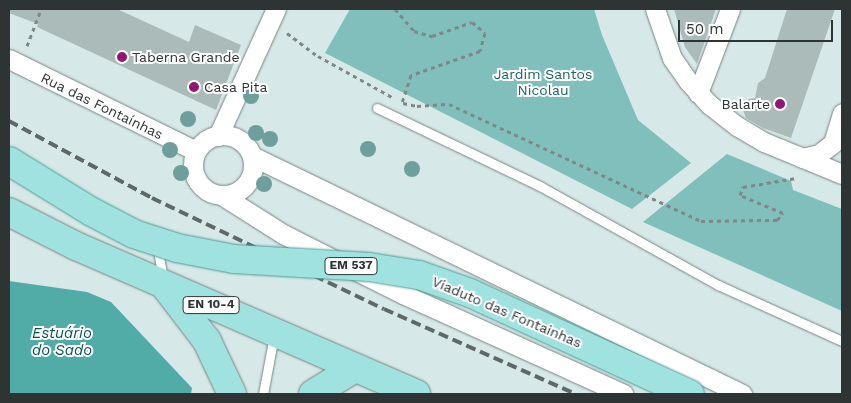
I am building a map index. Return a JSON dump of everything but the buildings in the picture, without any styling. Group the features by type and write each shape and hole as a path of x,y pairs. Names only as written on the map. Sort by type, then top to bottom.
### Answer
{"main road":[{"name":"Viaduto das Fontainhas","path":"9,162 92,212 134,234 177,248 234,259 369,267 418,275 479,297 690,394"},
{"name":"EN 10-4","path":"9,212 28,224 164,285 416,394"},
{"path":"164,285 207,341 232,394"},
{"path":"313,394 355,368"}],"street":[{"path":"655,9 672,58 698,92 736,126 802,158 842,174"},
{"path":"698,92 730,9"},
{"path":"218,136 273,15"},
{"name":"Rua das Fontaínhas","path":"14,62 196,151"},
{"path":"802,158 819,154 838,145 842,113"},
{"path":"623,394 394,290 282,234 222,196 212,194 197,181 193,161 196,151 210,138 218,136 239,140 252,156 742,394"},
{"path":"222,196 232,194 248,183 252,174 252,156"}],"lane":[{"path":"377,108 540,186 718,285 842,341"},
{"path":"9,162 105,217 156,237 164,285"},
{"path":"262,394 274,332"}],"path":[{"path":"14,62 41,9"},
{"path":"395,9 414,31 432,36 472,22 485,33 480,50 411,75 403,102"},
{"path":"273,15 318,56 403,102 417,106 449,104 701,221 777,220 783,213 740,195 743,187 796,178"}],"green space":[{"name":"Jardim Santos Nicolau","path":"350,9 594,9 602,35 638,120 691,163 632,209 325,53"},
{"path":"727,154 791,181 793,190 842,209 842,311 643,222"}],"water":[{"name":"Estuário do Sado","path":"9,281 87,292 111,302 192,388 191,394 9,394"}],"railway":[{"path":"9,121 152,198 384,309 576,394"}],"place":[{"name":"Taberna Grande","path":"122,57"},
{"name":"Casa Pita","path":"194,87"},
{"name":"Balarte","path":"780,104"}]}
